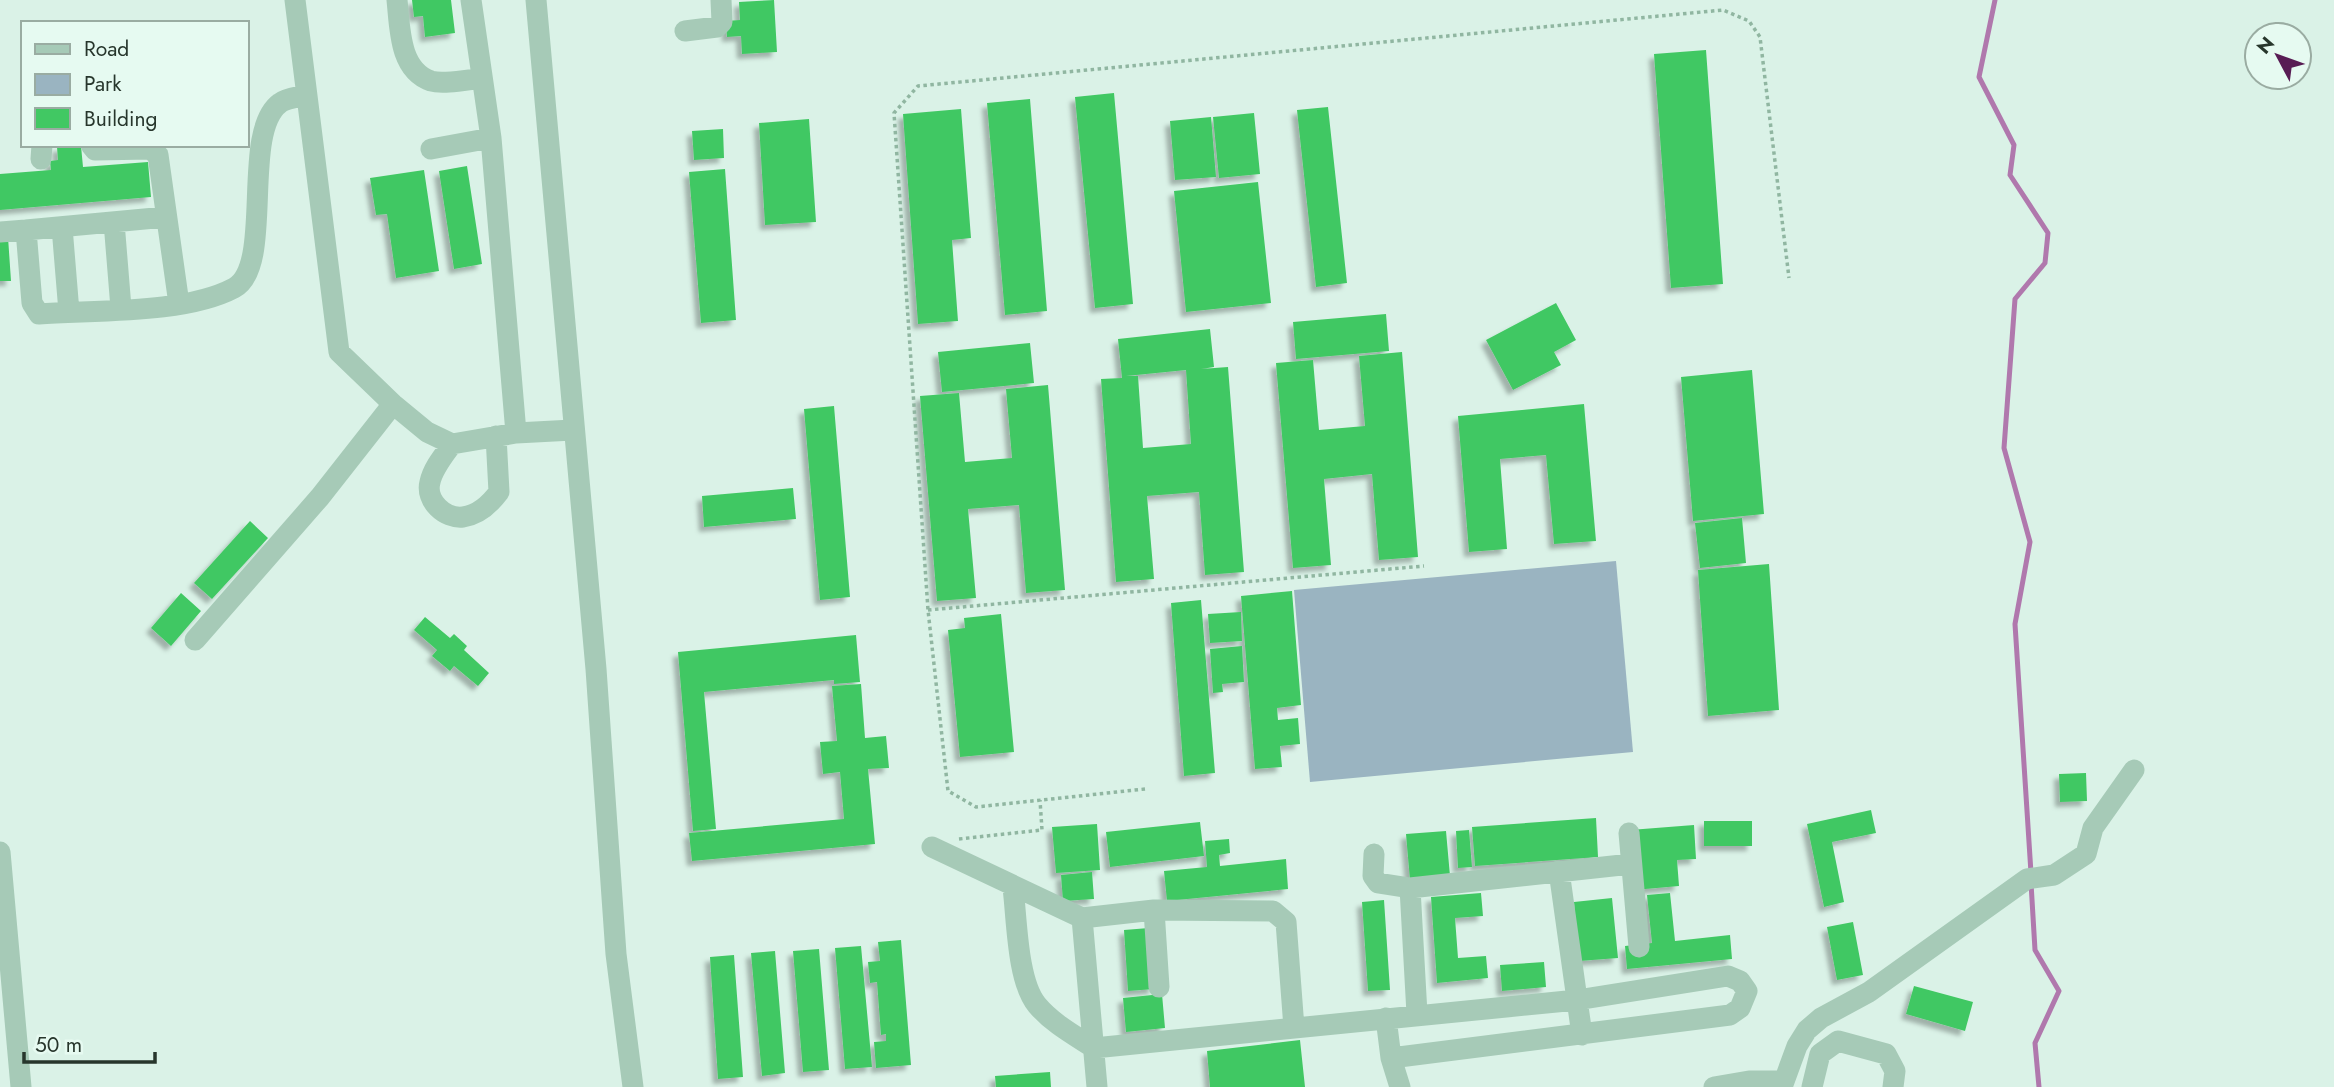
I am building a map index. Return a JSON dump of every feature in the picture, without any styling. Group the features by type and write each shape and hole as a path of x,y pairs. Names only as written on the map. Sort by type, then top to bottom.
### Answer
{"street":[{"path":"295,0 339,352 393,404 427,432 452,444 506,434 573,430"},
{"path":"397,0 403,47 411,67 432,81 481,79"},
{"path":"452,444 434,470 429,484 430,497 450,515 463,517 484,508 499,492 506,434 491,138 471,0"},
{"path":"536,0 596,669 616,954 633,1087"},
{"path":"685,32 717,27 722,22 721,0"},
{"path":"26,230 32,303 39,314 179,304 208,298 237,286 252,259 264,124 281,102 306,95"},
{"path":"431,149 491,138"},
{"path":"93,147 95,150 150,149 158,155 179,304"},
{"path":"0,232 166,217"},
{"path":"114,222 121,308"},
{"path":"62,227 69,312"},
{"path":"195,640 320,497 393,404"},
{"path":"1714,1087 1749,1081 1783,1084 1797,1046 1814,1024 1869,992 2027,879 2054,875 2086,854 2092,828 2134,770"},
{"path":"1629,833 1639,947"},
{"path":"932,847 1013,888 1082,918 1154,910 1273,911 1286,922 1294,1028"},
{"path":"0,852 5,960 20,1087"},
{"path":"1374,854 1373,876 1378,883 1409,888 1631,864"},
{"path":"1559,871 1581,1035"},
{"path":"1013,888 1026,984 1036,1004 1062,1028 1094,1048 1577,1000 1728,976 1740,981 1747,991 1740,1008 1730,1015 1391,1058"},
{"path":"1409,888 1417,1014"},
{"path":"1154,910 1159,987"},
{"path":"1082,918 1097,1087"},
{"path":"1386,1018 1391,1058 1401,1087"},
{"path":"1812,1087 1820,1054 1838,1041 1886,1055 1895,1071 1893,1087"}],"path":[{"path":"1145,789 976,807 948,790 928,610 894,113 918,86 1723,10 1749,21 1760,37 1789,278"},
{"path":"928,610 1424,566"},
{"path":"932,847 932,841 1042,830 1040,800"}],"green space":[{"path":"1616,561 1633,752 1310,782 1294,590"}],"building":[{"path":"412,0 451,0 455,33 425,37 423,16 414,17"},
{"path":"774,0 777,52 742,54 741,36 727,37 726,21 740,20 739,2"},
{"path":"1706,50 1723,284 1671,288 1654,54"},
{"path":"1114,93 1133,304 1095,308 1075,97"},
{"path":"1030,99 1047,311 1005,315 987,103"},
{"path":"1328,107 1347,283 1316,287 1297,110"},
{"path":"961,109 971,238 952,240 958,321 918,324 903,114"},
{"path":"1254,113 1260,174 1219,178 1213,117"},
{"path":"1211,117 1216,177 1175,180 1170,121"},
{"path":"809,119 816,222 765,225 759,123"},
{"path":"723,129 724,158 694,160 692,131"},
{"path":"57,147 81,147 83,167 148,162 151,197 0,210 0,174 51,170 50,161 58,160"},
{"path":"467,166 482,264 454,269 439,171"},
{"path":"725,169 736,320 701,323 689,172"},
{"path":"424,170 439,271 396,278 387,214 376,215 370,178"},
{"path":"1258,182 1271,303 1186,312 1174,191"},
{"path":"8,237 11,281 0,281 0,238"},
{"path":"1556,303 1576,340 1554,352 1561,365 1513,390 1486,340"},
{"path":"1386,314 1389,351 1296,359 1293,322"},
{"path":"1210,329 1214,367 1201,369 1228,367 1244,572 1205,575 1199,492 1147,496 1154,579 1116,582 1101,379 1122,378 1118,339","holes":["1186,370 1191,444 1143,448 1138,376 1126,376"]},
{"path":"1030,343 1034,383 942,392 938,352"},
{"path":"1402,352 1418,557 1379,560 1372,474 1324,479 1331,565 1293,568 1276,363 1313,360 1319,430 1365,426 1359,356"},
{"path":"1752,370 1764,514 1693,521 1681,377"},
{"path":"1048,385 1065,590 1026,593 1019,505 968,509 976,598 937,601 920,396 959,393 965,462 1012,458 1006,389"},
{"path":"1584,404 1596,541 1554,544 1546,455 1500,459 1507,549 1469,552 1458,416"},
{"path":"834,406 850,597 820,600 804,409"},
{"path":"793,488 796,519 704,527 702,496"},
{"path":"1742,518 1746,563 1700,568 1695,523"},
{"path":"250,521 268,538 212,599 194,583"},
{"path":"1769,564 1779,710 1708,716 1698,570"},
{"path":"1292,591 1301,705 1277,708 1278,720 1298,718 1300,744 1280,746 1282,767 1255,769 1241,596"},
{"path":"181,593 201,611 171,646 151,628"},
{"path":"1201,600 1215,773 1184,776 1171,603"},
{"path":"1241,612 1242,641 1210,643 1208,614"},
{"path":"1001,614 1014,752 960,757 948,630 965,628 964,618"},
{"path":"425,617 450,638 454,634 467,646 464,650 489,673 478,686 454,666 450,671 432,656 437,650 414,630"},
{"path":"856,635 860,682 834,684 834,680 704,692 716,829 693,831 678,652"},
{"path":"1242,646 1244,682 1222,684 1223,692 1213,693 1210,649"},
{"path":"861,684 865,738 886,736 889,768 868,769 875,844 692,861 689,833 844,819 840,772 823,774 820,742 837,741 832,686"},
{"path":"2086,773 2087,801 2060,802 2059,774"},
{"path":"1871,810 1876,833 1832,842 1844,902 1824,907 1807,824"},
{"path":"1596,818 1598,857 1475,866 1472,827"},
{"path":"1704,821 1752,821 1752,846 1704,846"},
{"path":"1200,822 1204,856 1110,867 1106,832"},
{"path":"1097,824 1100,870 1056,873 1052,827"},
{"path":"1694,825 1696,859 1677,860 1679,886 1634,890 1630,830"},
{"path":"1469,830 1472,867 1458,868 1456,831"},
{"path":"1446,831 1450,876 1410,880 1406,834"},
{"path":"1229,839 1230,853 1219,855 1220,866 1286,859 1288,889 1167,901 1164,871 1207,867 1205,841"},
{"path":"1092,872 1094,899 1063,901 1061,875"},
{"path":"1481,893 1483,916 1455,918 1458,958 1486,956 1488,978 1437,983 1431,897"},
{"path":"1670,893 1675,941 1730,935 1732,959 1627,969 1625,946 1652,943 1647,895"},
{"path":"1612,898 1618,958 1579,961 1574,902"},
{"path":"1384,900 1390,990 1368,991 1362,902"},
{"path":"1853,922 1863,975 1837,980 1827,927"},
{"path":"1149,928 1154,989 1128,991 1124,930"},
{"path":"901,940 911,1065 876,1068 874,1042 886,1041 886,1034 881,1035 877,982 870,983 868,962 880,961 878,942"},
{"path":"861,946 872,1067 845,1069 835,948"},
{"path":"819,949 829,1070 803,1072 793,951"},
{"path":"775,951 785,1073 762,1076 751,953"},
{"path":"734,955 743,1077 718,1079 710,957"},
{"path":"1544,962 1546,987 1502,991 1500,965"},
{"path":"1914,986 1973,1002 1965,1031 1906,1014"},
{"path":"1162,994 1165,1028 1126,1032 1123,998"},
{"path":"1300,1040 1305,1087 1210,1087 1207,1051"},
{"path":"1050,1072 1051,1087 996,1087 995,1076"}],"waterway":[{"path":"1995,0 1979,77 2014,145 2010,175 2048,233 2045,263 2015,299 2004,448 2030,542 2015,624 2031,873"},
{"path":"2031,883 2035,950 2059,991 2035,1043 2039,1087"}]}
